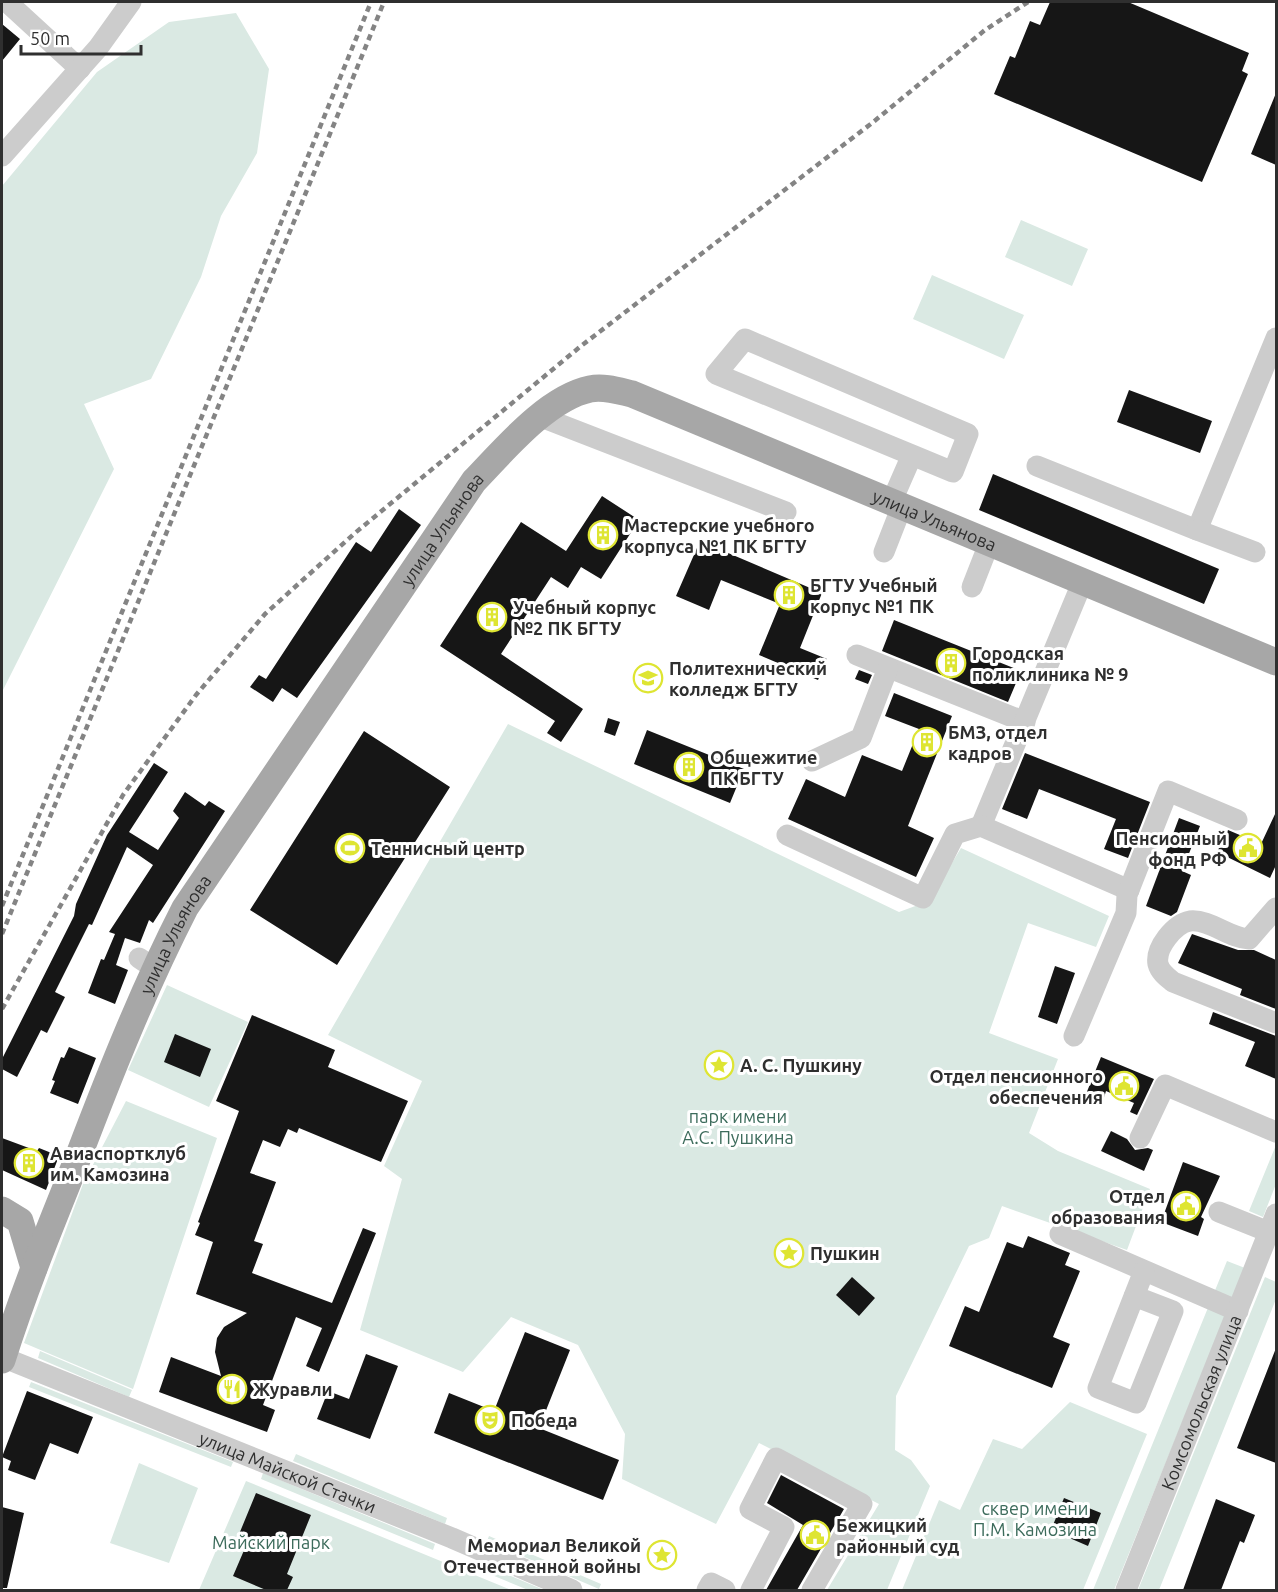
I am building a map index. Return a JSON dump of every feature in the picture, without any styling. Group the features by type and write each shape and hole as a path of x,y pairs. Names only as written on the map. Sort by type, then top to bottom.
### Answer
{"main road":[{"name":"улица Ульянова","path":"2,1358 147,963 474,481 513,441 567,398 589,389 617,390 654,403 990,541 1082,584 1276,663"},
{"path":"34,1268 13,1216 41,1212 60,1203"}],"street":[{"path":"7,2 80,69"},
{"path":"2,156 80,69 131,2"},
{"path":"1197,531 1276,338"},
{"path":"746,339 968,434 953,472 912,455 716,374 746,339"},
{"path":"541,417 786,512"},
{"path":"884,552 912,455"},
{"path":"1038,466 1197,531 1255,552"},
{"path":"972,587 990,541"},
{"path":"981,826 1082,584"},
{"path":"857,656 1025,722"},
{"path":"812,761 861,738 888,668"},
{"path":"1074,1036 1126,913 1129,890 1168,791 1237,820"},
{"path":"787,835 923,898 955,834 981,826 1129,890"},
{"path":"1276,908 1249,939 1198,922 1187,922 1170,933 1158,959 1161,970 1173,982 1276,1023"},
{"path":"1140,1138 1165,1085 1276,1132"},
{"path":"1219,1212 1274,1224"},
{"name":"Комсомольская улица","path":"1126,1590 1274,1224"},
{"path":"1060,1234 1238,1311"},
{"path":"1134,1296 1173,1311 1136,1403 1098,1388 1134,1296 1144,1271"},
{"name":"улица Майской Стачки","path":"2,1358 452,1538 572,1590"},
{"path":"751,1590 784,1527 750,1509 776,1458 862,1504 812,1590"},
{"path":"707,1590 711,1583 724,1590"}],"green space":[{"path":"236,13 269,69 257,153 221,216 201,277 151,379 84,404 114,469 2,692 2,186 97,72 169,22"},
{"path":"1021,220 1088,249 1072,286 1005,257"},
{"path":"932,275 1024,315 1004,359 913,319"},
{"name":"парк имени А.С. Пушкина","path":"508,724 899,912 929,901 961,848 1109,916 1096,947 1028,923 989,1033 1058,1059 1029,1133 1058,1151 1150,1189 1127,1250 1002,1206 989,1238 969,1246 896,1396 895,1450 911,1460 930,1486 887,1590 827,1590 879,1504 759,1443 716,1524 622,1479 625,1434 578,1345 511,1317 463,1372 360,1330 402,1179 384,1166 422,1081 328,1035"},
{"path":"167,985 248,1022 209,1107 128,1070"},
{"path":"126,1101 217,1138 133,1389 24,1343 83,1184"},
{"path":"1276,1145 1276,1184 1263,1217 1249,1211"},
{"path":"1227,1261 1245,1268 1114,1590 1093,1590"},
{"path":"1265,1277 1276,1282 1276,1299 1159,1590 1138,1590"},
{"path":"40,1351 132,1390 129,1397 38,1358"},
{"path":"31,1382 233,1462 231,1467 29,1387"},
{"name":"сквер имени П.М. Камозина","path":"1070,1402 1147,1434 1083,1590 902,1590 939,1500 960,1510 993,1439 1022,1449"},
{"path":"296,1454 447,1518 445,1524 293,1461"},
{"path":"139,1463 198,1488 169,1563 110,1543"},
{"path":"263,1473 435,1544 433,1550 261,1479"},
{"name":"Майский парк","path":"246,1481 511,1590 199,1590"},
{"path":"489,1536 601,1584 599,1589 487,1541"},
{"path":"478,1562 544,1590 528,1590 475,1568"}],"building":[{"path":"1050,2 1128,2 1249,53 1242,71 1248,74 1202,182 994,94 1010,56 1015,58 1030,21 1040,25"},
{"path":"2,24 20,39 2,61"},
{"path":"1276,93 1276,165 1251,154"},
{"path":"1129,390 1212,421 1200,453 1117,422"},
{"path":"993,474 1219,569 1204,604 979,510"},
{"path":"602,496 639,520 601,579 581,567 568,588 551,577 501,654 583,709 561,742 547,733 555,721 440,646 521,522 566,551"},
{"path":"399,509 421,525 297,698 282,688 273,702 250,687 259,675 266,679 356,542 371,552"},
{"name":"БГТУ Учебный корпус №1 ПК","path":"700,541 822,593 800,648 827,659 818,680 759,655 780,604 721,580 709,610 676,596"},
{"name":"Городская поликлиника № 9","path":"894,620 1021,671 1008,702 882,651"},
{"path":"859,670 872,675 868,684 855,679"},
{"path":"894,693 952,716 908,826 934,838 916,877 788,819 806,779 845,797 862,755 902,771 919,729 885,716"},
{"path":"608,718 620,722 615,736 604,732"},
{"name":"Общежитие ПК БГТУ","path":"647,730 744,769 730,803 634,764"},
{"name":"Теннисный центр","path":"364,731 450,787 337,965 250,910"},
{"path":"1025,753 1150,802 1128,858 1104,849 1116,819 1039,789 1027,819 1002,809"},
{"path":"154,763 168,772 129,832 158,850 179,818 173,811 185,792 205,806 209,801 225,811 153,923 149,920 140,943 125,938 116,965 128,970 115,1004 88,993 101,959 104,960 115,934 109,932 153,865 127,847 92,925 89,924 55,992 65,997 47,1033 41,1030 17,1077 2,1069 2,1059 74,916 76,904 107,835"},
{"name":"Пенсионный фонд РФ","path":"1276,812 1276,865 1270,878 1217,852 1228,830 1261,844"},
{"path":"1179,818 1200,826 1182,871 1191,875 1177,912 1171,916 1146,906"},
{"path":"1192,934 1238,950 1254,950 1276,960 1276,1009 1240,995 1242,989 1178,963"},
{"path":"1055,966 1075,973 1057,1024 1038,1017"},
{"path":"1213,1012 1276,1036 1276,1079 1245,1066 1255,1042 1209,1024"},
{"path":"252,1015 335,1050 328,1067 408,1101 381,1162 299,1128 297,1133 288,1129 280,1147 263,1140 250,1173 276,1182 254,1241 263,1244 252,1273 332,1303 363,1228 376,1233 319,1372 306,1366 322,1328 296,1317 263,1405 275,1410 267,1432 159,1392 171,1357 221,1376 215,1352 217,1338 224,1327 247,1313 196,1294 213,1242 195,1235 239,1111 216,1101"},
{"path":"175,1034 211,1049 200,1077 164,1062"},
{"path":"69,1047 96,1058 78,1104 50,1093 55,1081 52,1080 61,1057 64,1058"},
{"name":"Отдел пенсионного обеспечения","path":"1101,1057 1154,1079 1137,1115 1130,1112 1134,1103 1106,1091 1103,1101 1086,1094"},
{"path":"1111,1131 1127,1139 1135,1150 1148,1148 1153,1150 1144,1171 1101,1151"},
{"name":"Авиаспортклуб им. Камозина","path":"2,1138 37,1151 39,1148 59,1156 46,1190 2,1170"},
{"name":"Отдел образования","path":"1183,1162 1220,1176 1201,1217 1204,1219 1198,1236 1161,1222"},
{"path":"1028,1236 1070,1253 1065,1265 1080,1271 1053,1337 1070,1344 1052,1388 949,1346 965,1306 979,1312 1007,1242 1023,1248"},
{"path":"852,1277 875,1298 859,1316 836,1295"},
{"name":"Победа","path":"525,1332 570,1350 539,1428 619,1460 603,1500 434,1433 449,1393 494,1411"},
{"path":"1276,1348 1276,1463 1237,1448"},
{"path":"366,1354 398,1366 370,1439 317,1419 328,1391 349,1399"},
{"path":"27,1391 93,1417 78,1454 50,1443 35,1480 8,1470 11,1461 2,1457"},
{"path":"781,1475 844,1509 797,1590 766,1590 803,1525 767,1503"},
{"path":"256,1493 311,1515 287,1574 293,1577 287,1590 266,1590 233,1576 245,1548 235,1544"},
{"path":"1064,1498 1101,1513 1088,1546 1051,1530"},
{"path":"1216,1499 1255,1515 1244,1543 1240,1541 1221,1590 1183,1590"},
{"path":"2,1507 24,1513 7,1588 2,1588"}],"railway":[{"path":"2,906 371,2"},
{"path":"2,934 384,2"},
{"path":"2,1009 123,795 196,695 265,614 355,533 581,346 872,123 985,30 1028,2"}],"place":[{"name":"Мастерские учебного корпуса №1 ПК БГТУ","path":"603,535"},
{"name":"БГТУ Учебный корпус №1 ПК","path":"789,595"},
{"name":"Учебный корпус №2 ПК БГТУ","path":"492,617"},
{"name":"Городская поликлиника № 9","path":"951,663"},
{"name":"Политехнический колледж БГТУ","path":"648,678"},
{"name":"БМЗ, отдел кадров","path":"927,742"},
{"name":"Общежитие ПК БГТУ","path":"689,767"},
{"name":"Теннисный центр","path":"350,848"},
{"name":"Пенсионный фонд РФ","path":"1248,848"},
{"name":"А. С. Пушкину","path":"719,1065"},
{"name":"Отдел пенсионного обеспечения","path":"1124,1086"},
{"name":"Авиаспортклуб им. Камозина","path":"29,1163"},
{"name":"Отдел образования","path":"1186,1206"},
{"name":"Пушкин","path":"789,1253"},
{"name":"Журавли","path":"232,1389"},
{"name":"Победа","path":"490,1420"},
{"name":"Бежицкий районный суд","path":"815,1535"},
{"name":"Мемориал Великой Отечественной войны","path":"662,1555"}]}
